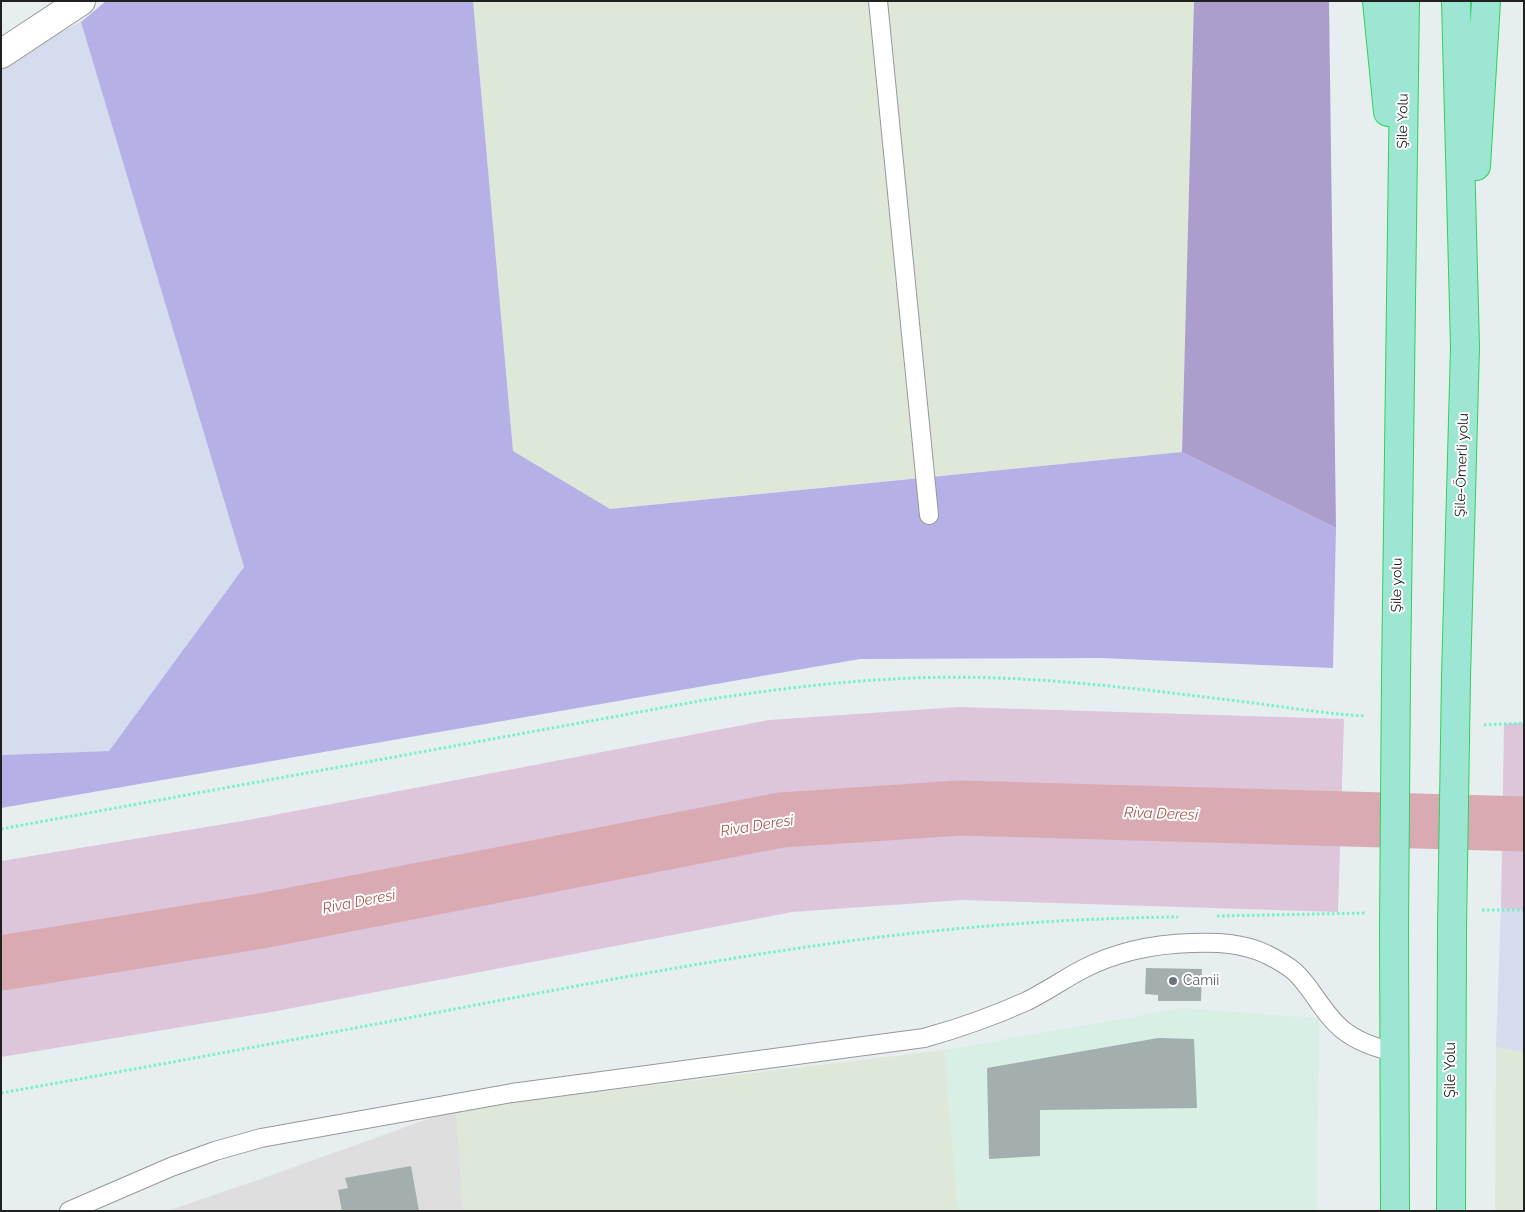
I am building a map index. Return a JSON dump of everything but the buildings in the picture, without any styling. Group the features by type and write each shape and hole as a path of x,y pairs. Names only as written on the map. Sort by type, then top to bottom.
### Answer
{"highway":[{"path":"1377,1 1402,240"},
{"name":"Şile Yolu","path":"1402,240 1404,1"},
{"name":"Şile-Ömerli yolu","path":"1452,929 1456,677 1466,347 1456,1"},
{"path":"1466,347 1486,1"},
{"name":"Şile yolu","path":"1394,1052 1396,677 1402,240"},
{"name":"Şile Yolu","path":"1451,1211 1452,929"},
{"path":"1394,1052 1395,1211"}],"street":[{"path":"1,54 81,1"}],"lane":[{"path":"878,1 929,516"},
{"path":"69,1211 171,1167 261,1138 512,1093 924,1038 998,1014 1109,957 1134,949 1161,944 1218,942 1242,946 1265,954 1295,973 1328,1015 1343,1030 1360,1042 1394,1052"}],"path":[{"path":"1,829 705,700 782,688 859,681 998,678 1171,693 1327,714 1374,717"},
{"path":"1477,724 1524,723"},
{"path":"1475,911 1524,910"},
{"path":"1212,916 1369,913"},
{"path":"1,1093 791,949 880,937 980,927 1104,918 1183,916"}],"shaded area":[{"path":"106,1 473,1 513,451 610,509 1182,452 1336,528 1333,668 1101,658 860,659 1,808 1,755 109,751 244,567 81,22"},
{"path":"473,1 1194,1 1182,452 610,509 513,451"},
{"path":"1194,1 1329,1 1336,528 1182,452"},
{"path":"81,22 244,567 109,751 1,755 1,61"},
{"name":"Riva Deresi","path":"959,707 1344,719 1338,912 962,900 792,912 277,1011 1,1057 1,861 243,821 769,720"},
{"path":"1524,723 1524,910 1501,908 1504,724"},
{"path":"1501,908 1524,910 1524,1052 1496,1047"},
{"path":"1182,1008 1319,1018 1317,1211 958,1211 944,1050"},
{"path":"1496,1047 1524,1052 1524,1211 1495,1211"},
{"path":"944,1050 958,1211 463,1211 456,1109"},
{"path":"456,1109 463,1211 167,1211 272,1175"}],"waterway":[{"name":"Riva Deresi","path":"1,963 261,921 781,820 960,808 1524,824"}],"place":[{"name":"Camii","path":"1173,981"}]}
